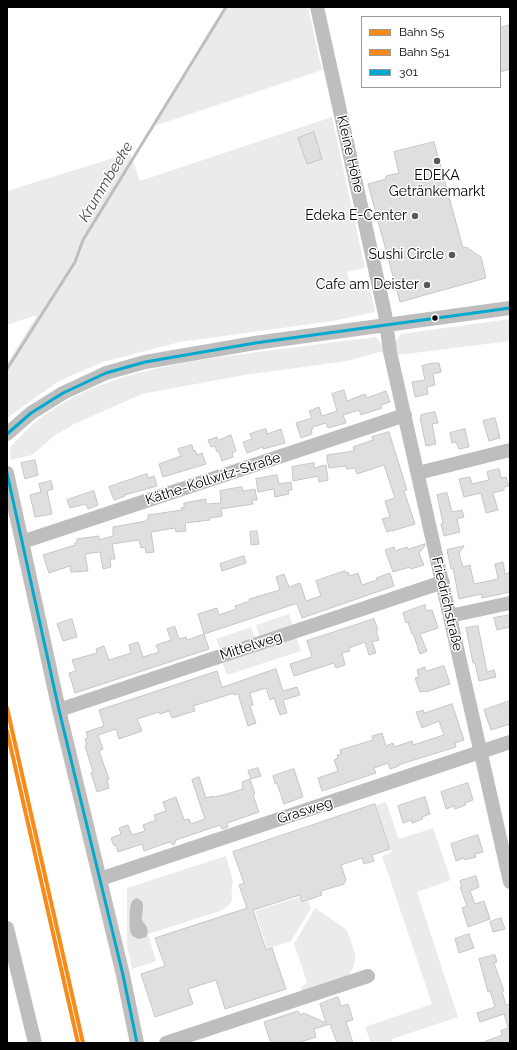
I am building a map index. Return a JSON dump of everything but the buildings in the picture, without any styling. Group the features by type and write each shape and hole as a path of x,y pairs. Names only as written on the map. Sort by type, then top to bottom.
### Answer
{"street":[{"name":"Kleine Höhe","path":"317,7 387,325"},
{"path":"7,434 31,413 62,393 106,373 146,362 255,343 510,308"},
{"name":"Friedrichstraße","path":"387,325 390,352 510,882"},
{"name":"Käthe-Kollwitz-Straße","path":"22,542 404,415"},
{"path":"418,474 510,450"},
{"path":"7,473 74,777 123,975 137,1043"},
{"name":"Mittelweg","path":"59,710 443,582"},
{"path":"450,616 510,603"},
{"name":"Grasweg","path":"100,879 510,742"},
{"path":"7,928 35,1043"},
{"path":"166,1043 368,976"}],"shaded area":[{"path":"226,7 308,7 322,70 154,126"},
{"path":"332,117 365,268 347,272 350,286 369,283 375,312 333,321 180,342 103,362 59,381 7,418 7,364 37,315 7,325 7,191 130,153 140,181"},
{"path":"510,319 510,341 398,355 395,343 401,334"},
{"path":"376,337 384,351 347,361 244,375 142,394 74,424 54,436 32,455 11,460 11,446 29,428 44,416 72,398 123,377 205,359"},
{"path":"289,614 293,627 260,638 256,625"},
{"path":"251,627 255,640 221,651 216,639"},
{"path":"296,637 301,651 227,675 222,662"},
{"path":"386,802 399,839 433,828 451,880 417,892 458,1017 392,1039 393,1043 371,1043 365,1027 432,1004 382,856 392,852 376,805"},
{"path":"226,856 233,882 232,901 230,904 220,911 148,934 156,961 132,969 127,946 127,888"},
{"path":"300,897 302,903 308,901 311,909 291,941 267,949 255,911"},
{"path":"136,898 140,899 143,904 142,920 148,930 146,937 139,939 131,934 130,927 131,904"},
{"path":"315,908 347,930 355,954 355,960 354,966 349,975 303,994 301,988 307,982 294,944"}],"waterway":[{"name":"Krummbeeke","path":"7,369 75,262 83,240 226,7"}],"rail line":[{"name":"S5","path":"7,708 83,1043"},
{"name":"S51","path":"7,731 78,1043"}],"transit line":[{"name":"301","path":"7,434 31,413 63,393 106,373 145,362 255,343 510,308"},
{"name":"301","path":"7,473 59,710 123,975 137,1043"}],"place":[{"name":"EDEKA Getränkemarkt","path":"437,161"},
{"name":"Edeka E-Center","path":"415,216"},
{"name":"Sushi Circle","path":"452,255"},
{"name":"Cafe am Deister","path":"427,285"}]}
